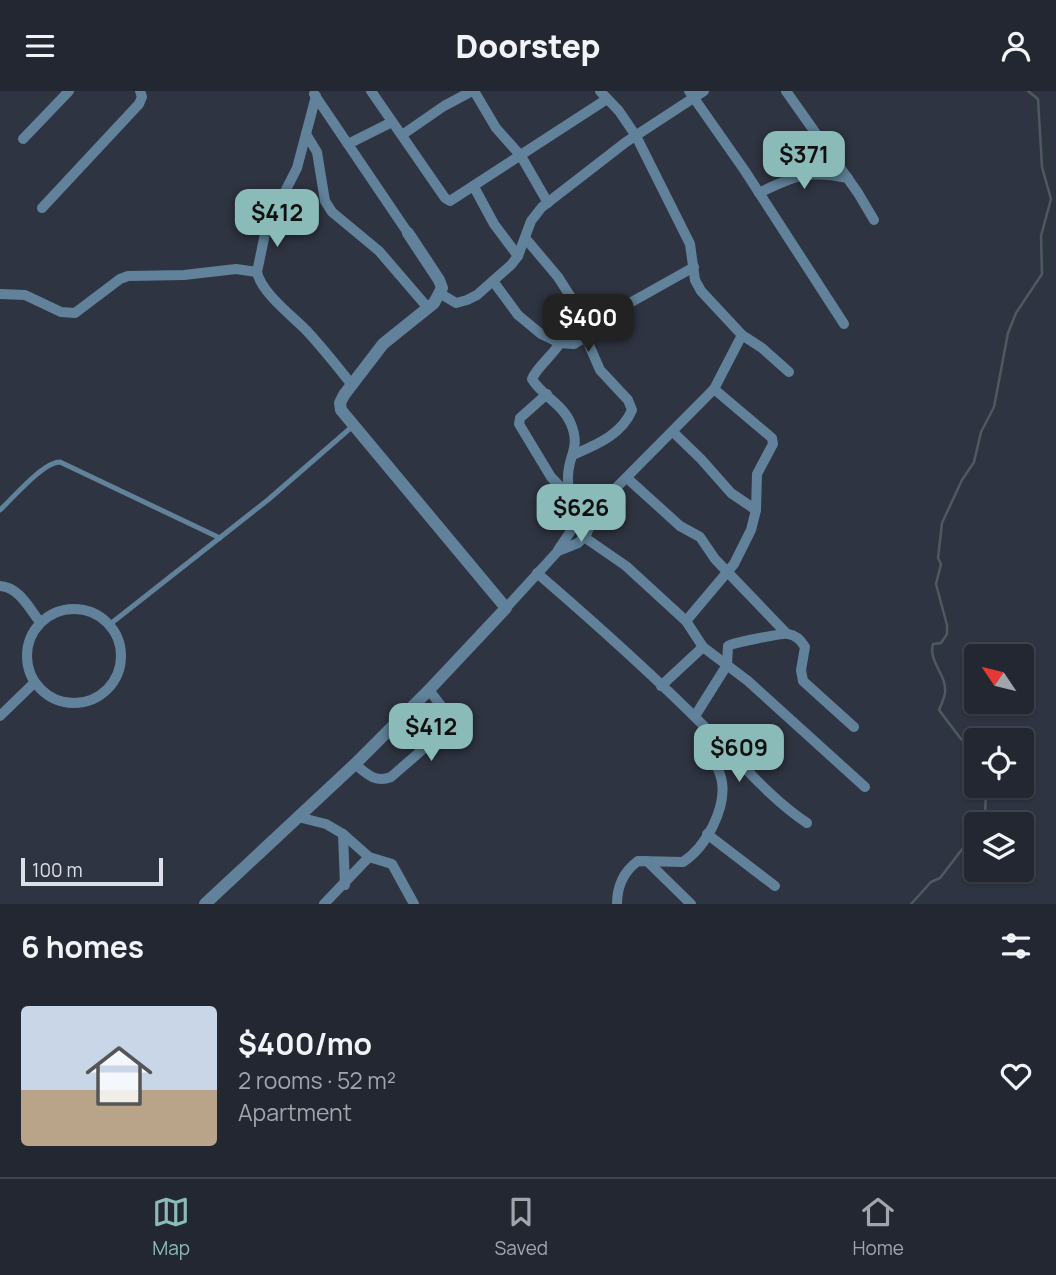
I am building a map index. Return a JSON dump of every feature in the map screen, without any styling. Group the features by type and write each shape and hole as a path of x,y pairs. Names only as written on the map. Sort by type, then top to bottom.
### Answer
{"street":[{"path":"23,139 69,91"},
{"path":"42,208 139,104 142,97 140,91"},
{"path":"371,91 445,198 450,201 521,156 602,93 636,136 690,244 695,280 701,291 742,335 762,348 789,372"},
{"path":"401,135 444,106 473,91 496,128 521,156 548,203"},
{"path":"441,294 456,303 467,300 494,281 518,256 531,221 548,203 691,95 704,91"},
{"path":"786,91 874,220"},
{"path":"314,94 297,168 266,229 257,272 266,289 307,331 352,384"},
{"path":"314,94 439,279 442,288 441,294 428,308 383,344 352,384 340,403 341,410 506,608"},
{"path":"691,95 844,324"},
{"path":"348,144 392,122"},
{"path":"306,134 317,152 325,201 332,212 379,251 428,308"},
{"path":"759,193 790,178 807,174 822,173 848,179"},
{"path":"474,187 494,224 518,256"},
{"path":"526,239 558,277 590,335 600,370 620,391 632,410 615,433 575,454"},
{"path":"494,281 518,315 541,334 560,343 574,344 602,326 619,309 694,267"},
{"path":"0,294 25,295 67,313 75,313 120,279 128,276 184,275 236,269 257,272"},
{"path":"558,551 578,543 608,496 714,389 742,335"},
{"path":"560,343 551,358 533,374 532,379 571,422 576,442 568,474 573,500 585,535 626,566 686,621 703,647 748,681 865,787"},
{"path":"686,621 727,572 751,530 757,510 757,474 773,444 772,438 714,389"},
{"path":"547,394 520,418 519,424 551,477 573,500"},
{"path":"673,432 731,493 757,510"},
{"path":"551,477 568,474"},
{"path":"627,478 680,526 700,537 727,572 786,633 802,641 805,647 801,670 803,681 855,727"},
{"path":"205,904 355,764 429,690 558,551 579,519"},
{"path":"537,573 695,716 765,789 790,812 807,823"},
{"path":"0,586 8,586 17,592 40,622"},
{"path":"78,609 94,613 110,625 120,644 121,660 116,676 100,695 77,703 61,702 46,695 34,683 27,668 26,652 31,636 40,622 54,613 78,609"},
{"path":"695,716 727,666 728,646 734,641 761,639 786,633"},
{"path":"661,686 703,647"},
{"path":"0,716 34,683"},
{"path":"355,764 373,779 391,777 445,730 450,724 449,716 429,690"},
{"path":"617,904 621,881 625,873 638,861 666,864 683,862 701,846 720,807 723,792 722,779 708,751 709,730"},
{"path":"298,817 326,824 343,834 369,857 393,864 414,904"},
{"path":"343,834 345,885"},
{"path":"707,834 775,886"},
{"path":"324,904 369,857"},
{"path":"646,861 691,904"}],"lane":[{"path":"110,625 270,499 354,425"},
{"path":"0,510 43,469 53,462 60,462 220,538"}],"waterway":[{"path":"964,741 939,710 945,695 945,686 932,650 933,644 941,643 947,634 947,625 936,584 941,564 938,558 942,523 962,480 974,462 981,432 994,407 1008,333 1016,313 1042,274 1041,236 1051,199 1042,167 1038,99 1028,91"},
{"path":"985,812 986,798"},
{"path":"911,904 931,882 940,878 964,846"}]}
